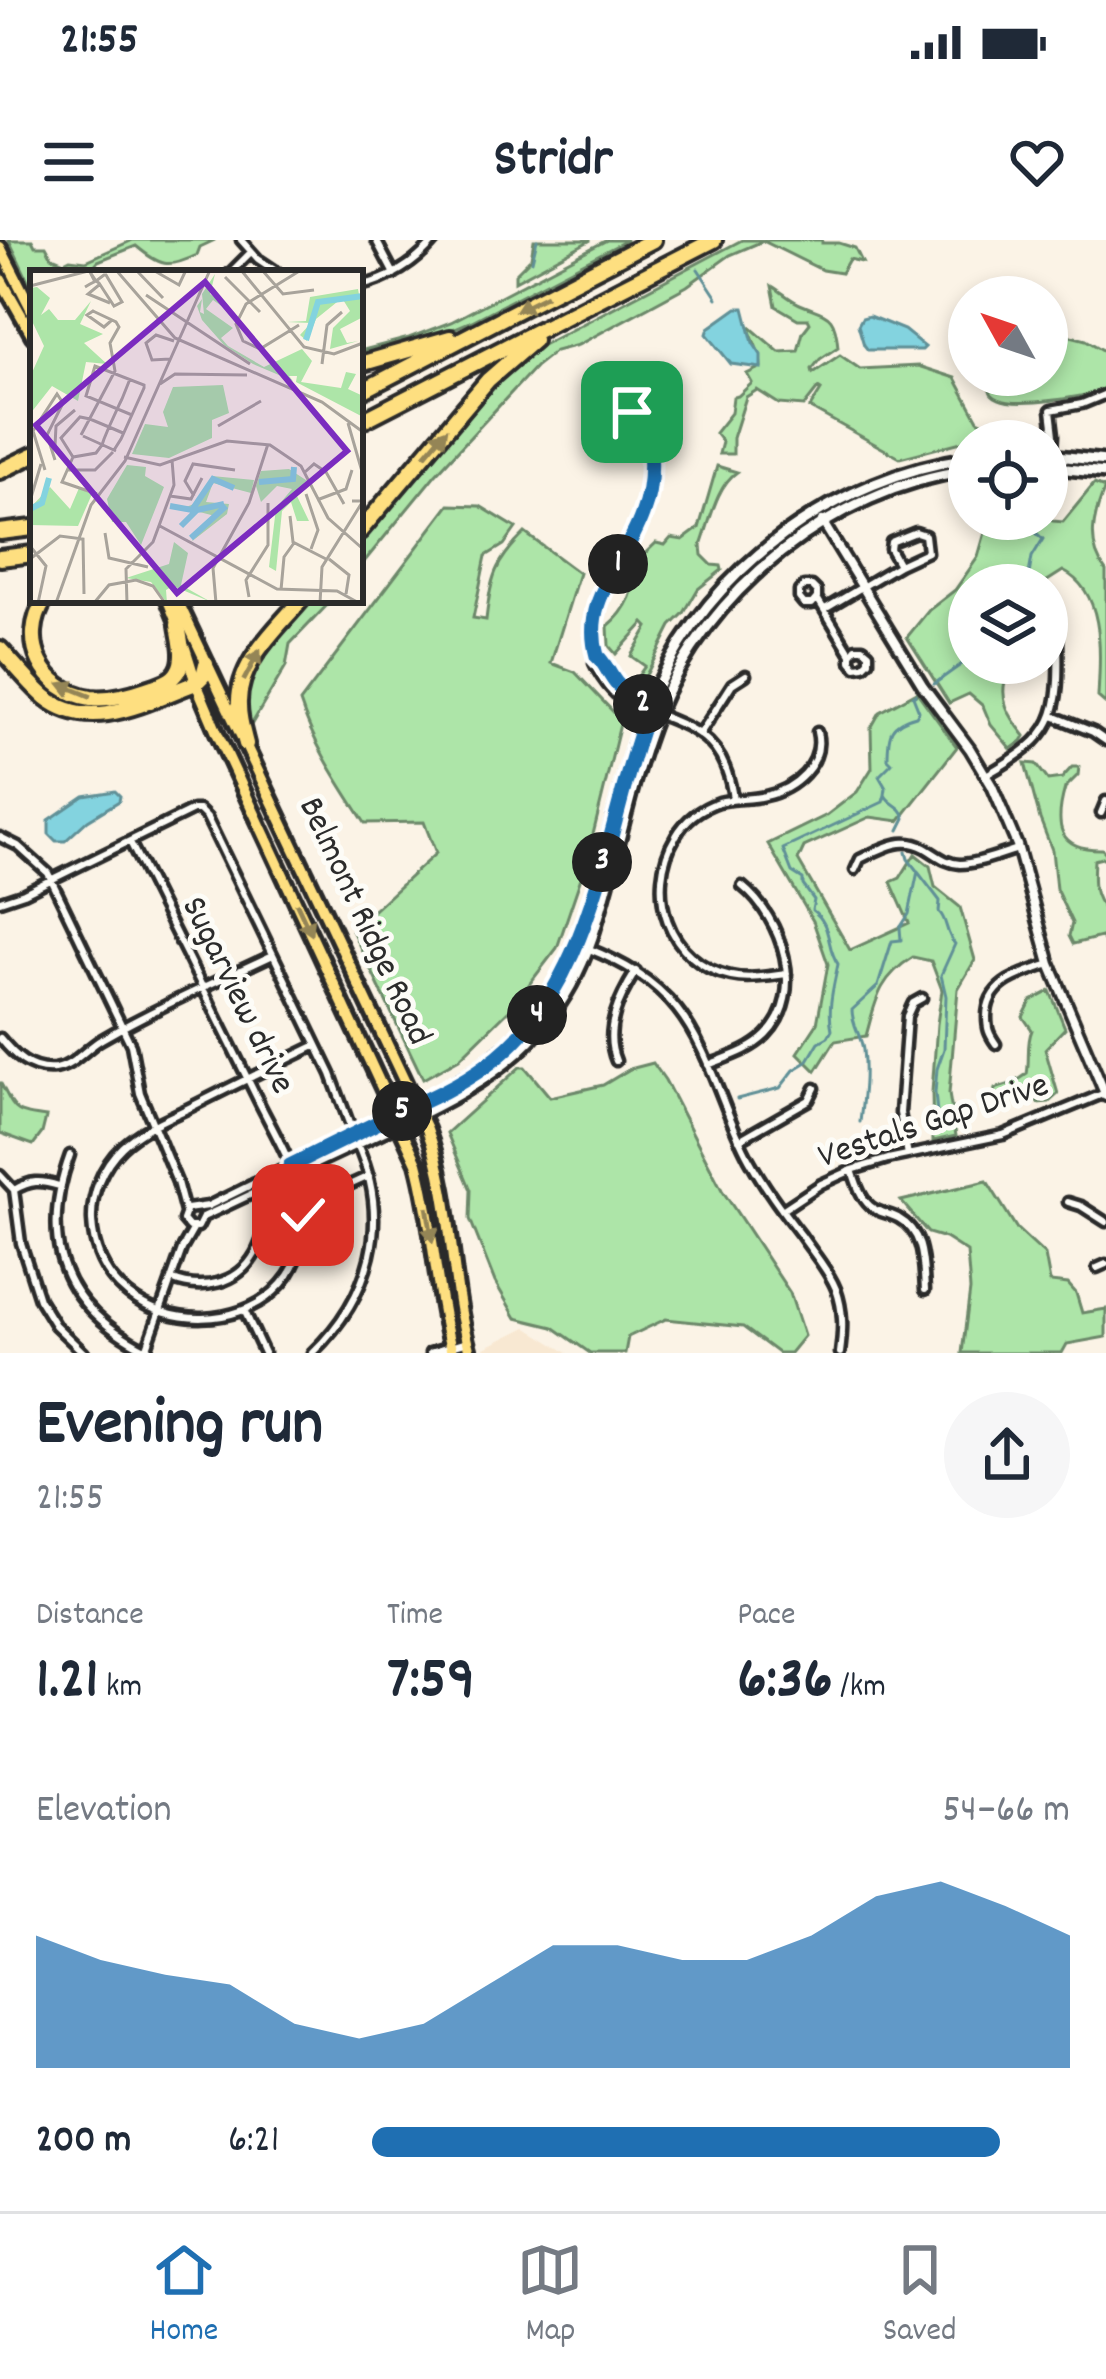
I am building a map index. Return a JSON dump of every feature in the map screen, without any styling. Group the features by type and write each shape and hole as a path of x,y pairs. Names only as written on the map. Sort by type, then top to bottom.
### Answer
{"highway":[{"path":"363,390 653,240"},
{"path":"363,424 713,240"},
{"path":"363,528 506,363 544,333 633,282"},
{"path":"363,363 484,328"},
{"path":"0,471 30,456"},
{"path":"0,532 30,528"},
{"path":"0,558 30,554"},
{"path":"44,603 33,625 37,658 58,685 91,698 124,696 175,676 182,660 178,625"},
{"path":"245,744 239,703 244,675 298,603"},
{"path":"0,649 46,697 89,714 124,710 196,682 206,664"}],"main road":[{"path":"0,247 30,306"},
{"path":"0,278 30,330"},
{"path":"1068,461 1106,461"},
{"path":"398,1119 479,1084 532,1039 559,1005 583,947 620,795 665,670 706,610 769,545 872,484 948,463"},
{"path":"1068,465 1106,473"},
{"path":"820,518 948,475"},
{"name":"Belmont Ridge Road","path":"173,603 196,682 416,1163 430,1214 451,1350"},
{"name":"Belmont Ridge Road","path":"174,603 245,744 436,1152 468,1348"},
{"path":"418,1110 485,1066 524,1030 583,947"},
{"path":"403,1077 422,1094 441,1093"}],"street":[{"path":"241,240 275,270"},
{"path":"376,240 394,274"},
{"path":"363,285 411,264 435,240"},
{"path":"233,270 251,252"},
{"path":"1052,420 1052,410 1106,394"},
{"path":"650,449 629,422 635,410 645,413 653,441 650,481 642,515 598,600 592,633 594,663 610,689 632,708 650,711 700,734 724,760 733,800"},
{"path":"820,518 1001,803 1050,964 1106,1094"},
{"path":"824,610 927,552 922,533 891,542 899,566"},
{"path":"817,598 851,654"},
{"path":"700,734 732,684 746,675"},
{"path":"986,775 1028,749 1043,733 1053,716 1059,684"},
{"path":"1053,716 1106,741"},
{"path":"787,974 740,977 707,967 673,932 662,908 661,875 679,831 703,809 769,796 796,782 819,753 817,732"},
{"path":"1101,813 1106,801"},
{"path":"0,901 193,810 203,813 317,1045 353,1134"},
{"path":"0,837 36,860 51,880 131,1045 140,1093 177,1182 189,1226 146,1351 102,1323 69,1279 56,1229 59,1186 70,1155"},
{"name":"Sugarview drive","path":"130,842 292,1170 303,1215"},
{"path":"855,870 860,859 895,843 918,845 955,863 1018,849"},
{"path":"708,1065 754,1046 769,1032 783,1006 784,953 755,897 742,886"},
{"path":"583,947 635,971 683,1016 739,1140 837,1291 843,1326 840,1353"},
{"path":"0,1037 20,1059 49,1069 72,1062 123,1028 273,955"},
{"path":"996,1044 988,1033 987,1013 994,991 1011,978 1050,964"},
{"path":"616,1061 613,1019 635,971"},
{"path":"908,1155 900,1113 907,1016 922,998"},
{"path":"171,1280 195,1286 225,1280 249,1263 273,1224 289,1215 303,1215 302,1240 292,1267 267,1299 213,1323 159,1315 131,1300 105,1269 96,1246 92,1216 97,1185 112,1158 135,1136 317,1045"},
{"path":"739,1140 794,1111 809,1100 815,1088"},
{"name":"Vestals Gap Drive","path":"782,1210 852,1170 1019,1130 1106,1094"},
{"path":"292,1170 353,1134 398,1119"},
{"path":"184,1212 199,1211 357,1144 398,1119"},
{"path":"312,1353 352,1305 366,1273 373,1222 369,1176 357,1144"},
{"path":"852,1170 867,1203 898,1218 916,1235 925,1290"},
{"path":"0,1175 14,1190 21,1243 39,1299 55,1325 84,1353"},
{"path":"301,1202 369,1176"},
{"path":"14,1190 36,1180 59,1186"},
{"path":"177,1182 199,1211 201,1224 189,1226"},
{"path":"1068,1202 1106,1222"},
{"path":"1097,1268 1106,1264"},
{"path":"245,1312 264,1353"},
{"path":"430,1353 468,1348"}],"shaded area":[{"path":"526,1327 568,1353 486,1353 484,1348"}],"green space":[{"path":"9,240 32,240 64,262 86,261 133,240 215,240 200,247 197,255 171,264 136,246 98,261 90,270 30,270 30,285"},
{"path":"534,240 591,240 515,281 515,274 531,258"},
{"path":"607,240 627,240 472,321 363,359 363,350 451,322"},
{"path":"742,240 839,243 855,248 862,262 849,259 841,273 822,270 763,241 730,255 687,286 578,345 555,351 435,475 363,563 363,539 509,370 535,349"},
{"path":"772,286 832,321 838,347 820,359 813,373 840,355 860,369 918,366 948,376 948,396 965,396 978,420 948,420 948,445 900,458 810,408 818,388 804,406 779,404 757,390 746,397 733,454 719,454 722,442 715,433 731,413 733,397 752,383 747,374 761,367 748,325 779,352 798,351 810,323 776,306"},
{"path":"1068,335 1106,352 1106,388 1069,398 1036,402 994,396 1068,396"},
{"path":"717,466 737,472 719,495 701,546 702,555 722,570 698,589 671,626 638,691 631,686 645,666 631,656 648,627 644,623 616,654 609,646 608,626 630,597 636,562 656,543 683,540 699,528"},
{"path":"1094,484 1105,488 1093,531 1106,571 1106,704 1098,697 1099,644 1093,609 1087,594 1068,575 1068,564 973,564 983,540 1068,540 1068,516"},
{"path":"449,505 480,506 516,528 504,545 486,556 473,618 486,620 496,572 525,533 579,573 551,663 575,672 621,720 586,863 557,948 511,1008 459,1059 423,1079 352,930 436,853 424,822 365,823 320,749 300,702"},
{"path":"948,595 948,684 1005,684 1006,706 1025,736 1011,749 991,725 983,706 969,694 949,703 907,637"},
{"path":"308,603 329,603 290,644 286,666 250,727 242,708 243,694 267,650"},
{"path":"917,692 957,747 899,821 870,817 804,847 798,860 850,950 909,923 891,882 900,878 915,854 930,866 935,887 960,907 975,960 958,989 949,1094 956,1136 933,1141 932,1092 942,990 931,961 913,957 893,973 876,1001 866,1036 835,1041 816,1071 798,1053 817,1024 828,964 813,921 768,844 827,815 857,792 872,768 871,728 880,712"},
{"path":"1025,763 1036,764 1048,780 1079,767 1078,775 1065,788 1060,824 1068,840 1106,853 1094,860 1093,874 1095,893 1106,910 1106,943 1101,937 1073,944 1069,936 1072,923 1056,889 1052,850"},
{"path":"1050,991 1065,1028 1045,1049 1058,1094 1049,1102 1038,1103 1033,1090 1023,1087 993,1096 995,1089 1027,1074 1032,1030 1023,1017 1031,1001"},
{"path":"653,1063 722,1190 790,1293 804,1336 790,1353 778,1353 743,1327 666,1319 628,1337 625,1353 590,1353 553,1327 516,1318 495,1282 470,1219 471,1190 447,1133 520,1067 550,1097 603,1085 630,1069"},
{"path":"0,1082 16,1109 46,1117 33,1145 0,1133"},
{"path":"987,1181 1017,1229 1045,1255 1050,1282 1068,1284 1082,1313 1106,1309 1106,1337 1067,1344 1062,1353 962,1353 970,1290 967,1252 928,1233 901,1201"}],"water":[{"path":"737,308 744,308 761,368 731,364 707,334"},
{"path":"869,316 904,330 925,347 868,350 858,325"},
{"path":"115,791 119,801 65,841 56,841 49,834 49,820 84,796"}],"waterway":[{"path":"532,261 537,240"},
{"path":"698,269 717,298"},
{"path":"1031,564 1042,540"},
{"path":"934,684 948,674"},
{"path":"899,830 904,814 885,795 879,776 892,763 888,759 892,730 919,711 916,694"},
{"path":"737,1099 780,1088 832,1030 838,964 823,922 812,910 814,900 803,879 792,872 783,849 883,802 885,795"},
{"path":"906,852 940,901 939,912 955,944 941,975 946,996 944,1049 935,1093 939,1132"},
{"path":"860,1122 864,1059 852,1010 878,986 892,941 901,940 900,928 909,914 918,871"}],"route":[{"path":"303,1215 290,1166 441,1093 498,1056 548,1000 578,945 648,710 616,682 597,656 592,633 598,600 639,523 650,481 650,449 629,422 632,412"}]}
